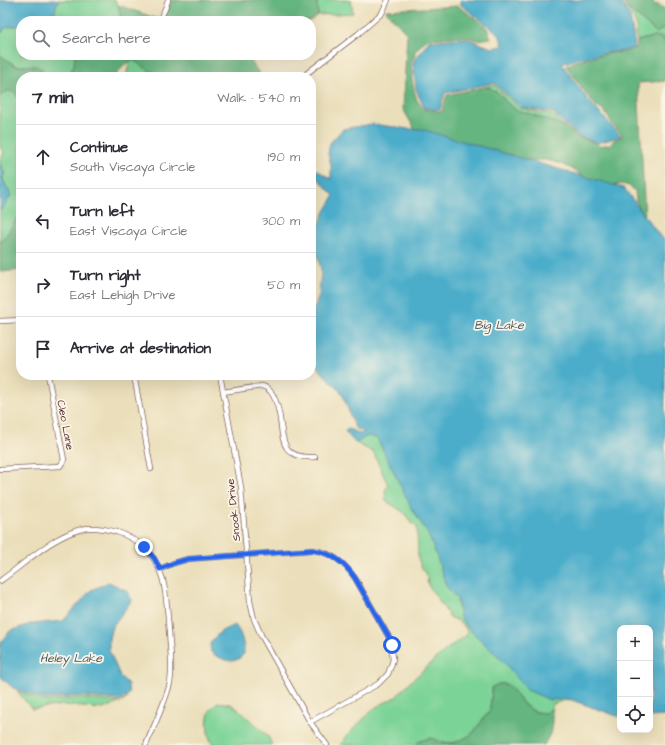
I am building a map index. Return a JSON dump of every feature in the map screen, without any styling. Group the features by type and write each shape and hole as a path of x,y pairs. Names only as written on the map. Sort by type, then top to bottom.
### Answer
{"street":[{"path":"162,16 166,9 168,0"},
{"path":"309,72 382,14 388,0"},
{"path":"0,322 16,320"},
{"name":"Cleo Lane","path":"0,469 60,466 64,460 49,380"},
{"path":"135,380 151,469"},
{"name":"Snook Drive","path":"221,380 241,487 250,601 254,619 261,635 310,722 327,745"},
{"path":"223,392 262,386 267,387 276,400 280,413 286,448 292,454 305,458 315,457"},
{"path":"0,581 56,539 70,533 90,528 106,529 121,533 144,547 154,558 160,569 166,593 171,667 167,695 146,745"},
{"path":"160,569 188,559 312,550 324,552 332,556 349,569 390,639 393,659 388,674 378,684 310,722"}],"green space":[{"path":"58,0 115,0 118,5 120,16 51,16 53,14"},
{"path":"171,0 317,0 318,15 316,16 165,16"},
{"path":"317,0 351,0 353,13 318,15"},
{"path":"622,0 652,0 653,3 665,8 665,27 657,33 626,7"},
{"path":"118,5 149,16 121,16"},
{"path":"458,6 483,24 487,28 491,38 477,40 464,36 428,39 415,51 414,58 411,62 412,80 417,100 423,109 441,112 447,95 485,87 490,88 501,95 508,104 516,110 564,126 578,137 596,143 599,146 611,144 614,140 622,137 622,135 611,122 603,109 596,106 590,99 566,66 574,62 593,57 624,52 636,48 637,41 652,37 662,37 665,42 665,81 638,83 645,219 636,201 635,191 629,186 622,184 614,185 605,189 594,184 576,171 562,164 547,160 515,160 416,131 403,109 407,34 386,10"},
{"path":"626,7 657,33 665,27 665,42 662,37 652,37 637,41 635,22"},
{"path":"16,26 16,60 75,60 74,66 70,72 43,72 42,69 35,66 16,66 0,55 0,31 3,32 4,28"},
{"path":"0,55 16,66 35,66 42,69 43,72 16,72 16,94 15,92 7,91 0,96"},
{"path":"75,60 133,60 125,64 119,72 70,72 74,66"},
{"path":"130,60 133,60 152,72 127,72"},
{"path":"133,60 254,60 251,62 258,72 151,72"},
{"path":"494,85 520,108 552,115 567,128 531,114 516,110 508,104 501,95 490,88 485,87"},
{"path":"7,91 15,92 16,94 16,221 0,244 0,211 11,195 3,180 4,172 0,164 1,156 4,153 0,147 0,96"},
{"path":"16,221 16,270 0,272 0,244"},
{"path":"367,436 380,438 576,699 565,700 553,704 549,711 543,713 530,709 520,700 508,685 499,684 491,696 490,710 473,733 454,743 442,742 430,738 418,742 415,745 340,745 349,733 376,707 396,697 442,653 466,636 467,631 457,620 450,617 428,585 427,577 418,558 417,527 411,523 405,513 386,501 385,491 388,485 373,452 356,443"},
{"path":"499,684 506,684 512,689 524,705 535,712 545,713 552,708 552,730 544,745 415,745 418,742 430,738 442,742 454,743 473,733 490,710 492,687"},
{"path":"17,691 44,701 78,698 120,702 128,697 124,701 103,709 64,705 32,709"},
{"path":"218,702 231,704 239,710 268,736 272,745 213,745 208,732 207,722 211,709"}],"water":[{"path":"0,0 58,0 55,12 50,16 16,16 16,26 4,28 3,32 0,31"},
{"path":"460,0 620,0 630,16 635,47 624,51 576,59 562,64 588,100 621,136 598,143 578,136 553,113 521,107 494,83 445,93 440,110 424,108 416,89 413,62 429,41 465,38 492,48 503,46 499,34 461,5"},
{"name":"Big Lake","path":"372,124 409,129 421,129 624,188 659,235 665,240 665,716 653,717 653,625 617,625 617,716 569,699 550,700 527,690 504,662 469,629 460,618 457,599 446,586 428,534 411,507 377,438 367,436 356,443 345,431 349,429 361,434 364,432 355,428 342,393 316,366 316,303 319,296 321,269 316,250 316,231 334,196 316,176 316,169 331,179 331,165 328,154 330,143 343,129"},
{"path":"0,164 4,172 3,180 11,195 0,211"},
{"name":"Heley Lake","path":"109,582 127,591 132,600 112,627 109,638 109,650 120,676 128,684 129,694 120,700 78,696 44,699 13,688 0,676 0,644 10,631 30,624 63,621 91,590"},
{"path":"235,625 242,639 244,654 233,661 219,658 211,652 210,644 221,632"}],"route":[{"path":"144,547 154,558 160,569 188,559 312,550 324,552 341,562 349,569 390,639 392,645"}]}
